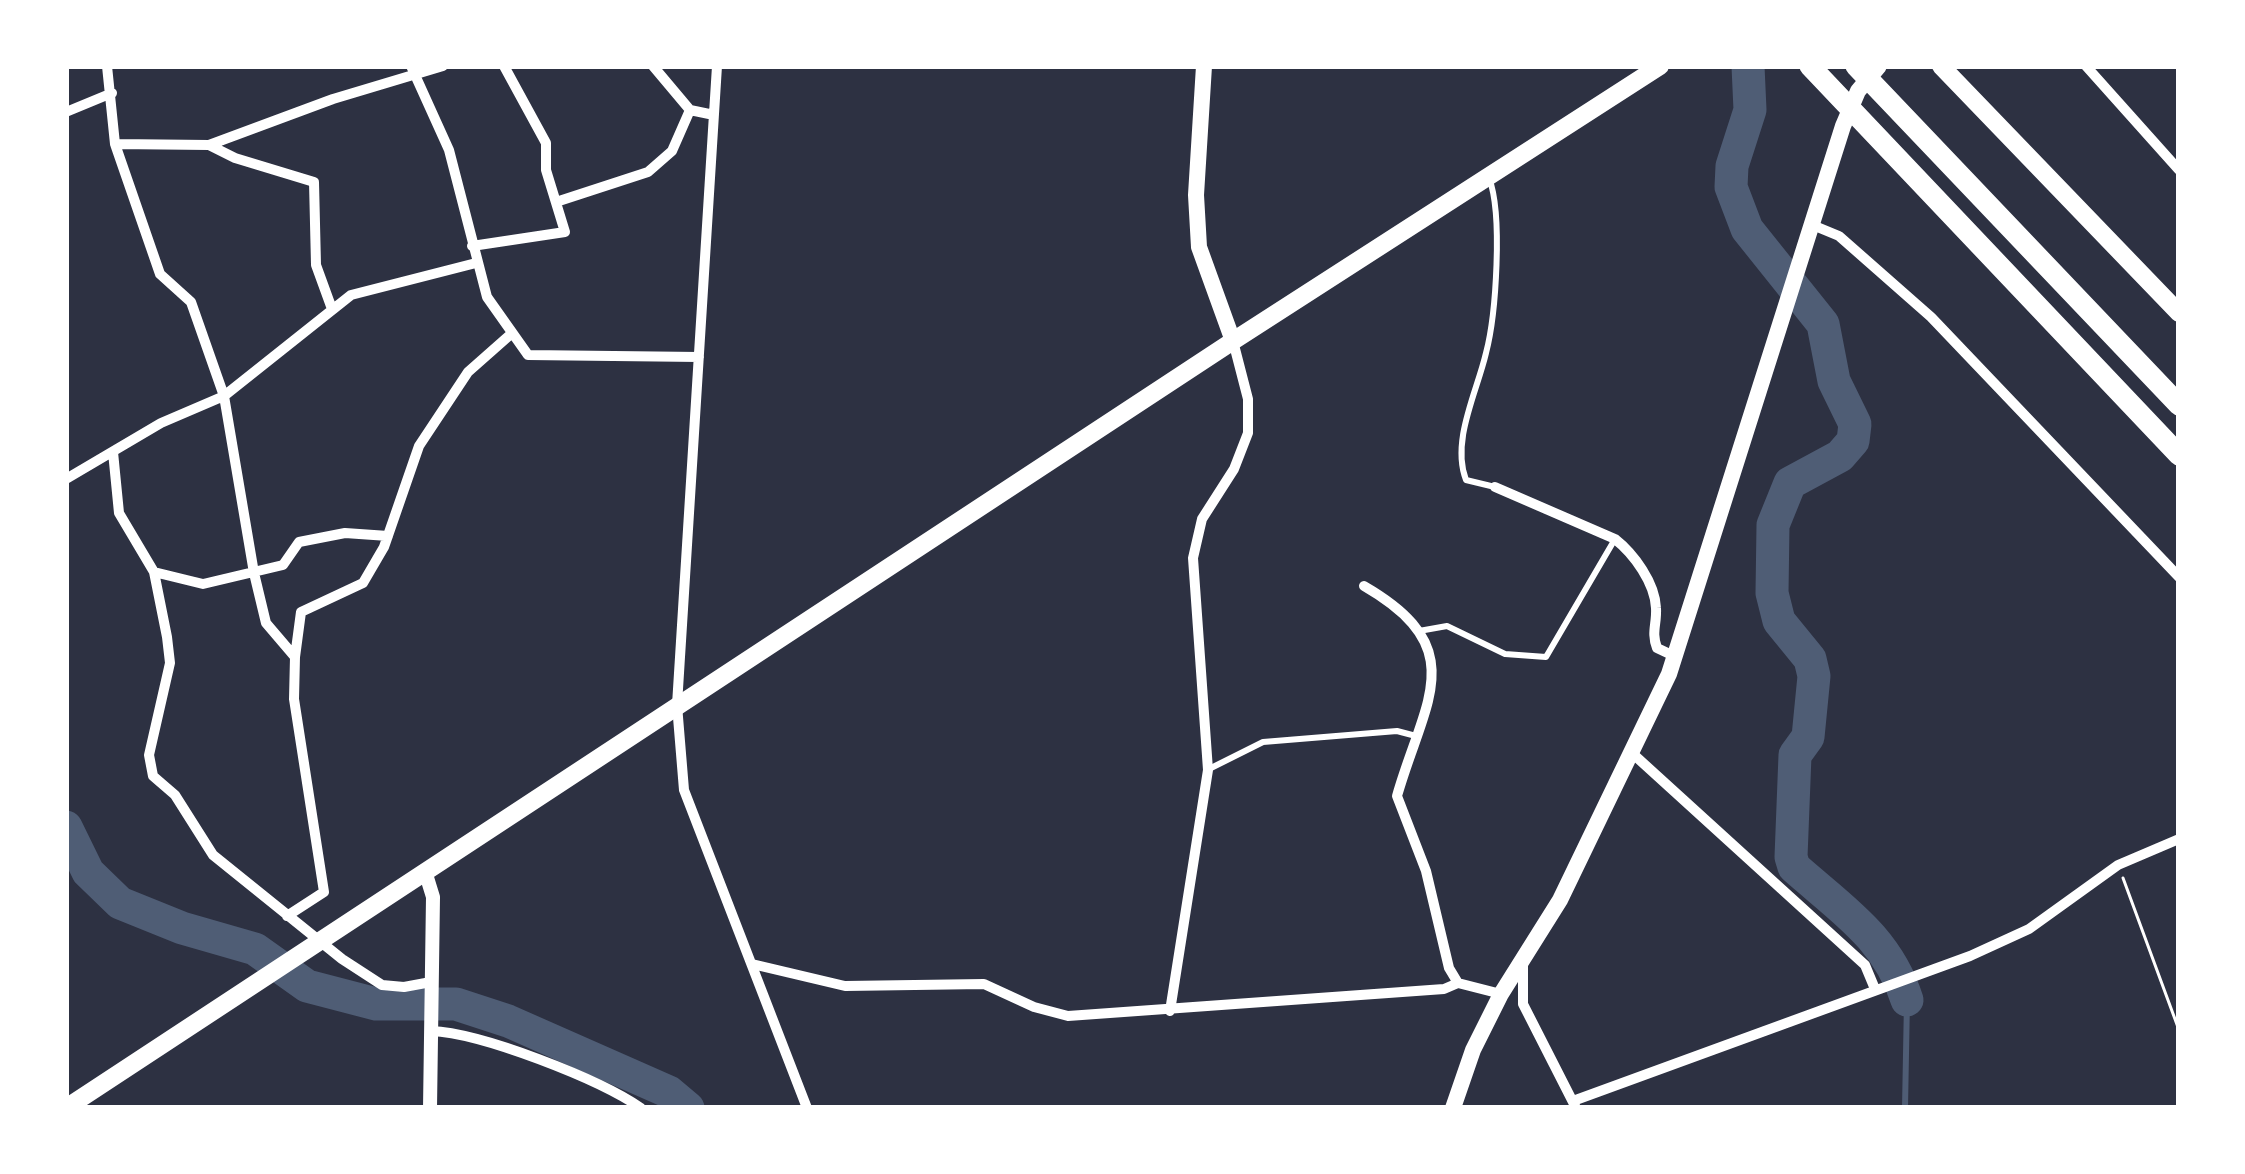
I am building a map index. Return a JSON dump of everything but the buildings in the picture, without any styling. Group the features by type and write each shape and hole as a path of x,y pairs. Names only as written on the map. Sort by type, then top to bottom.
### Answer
{"highway":[{"path":"66,1108 1232,341 1660,66"},
{"path":"1810,66 2179,455"},
{"path":"1856,66 2179,405"},
{"path":"1941,66 2179,313"}],"main road":[{"path":"1204,66 1196,195 1199,247 1232,341"},
{"path":"1453,1108 1473,1050 1560,900 1674,656 1810,224 1858,91 1879,66"}],"street":[{"path":"107,66 115,144 160,274 191,302 224,396 266,623 295,657"},
{"path":"115,144 209,146 414,71 442,66"},
{"path":"472,246 565,232 546,170 546,143 504,66"},
{"path":"653,66 690,110 714,115"},
{"path":"717,66 677,705 684,790 807,1108"},
{"path":"2086,66 2179,170"},
{"path":"414,71 449,150 487,297 528,355 699,358"},
{"path":"66,112 112,93"},
{"path":"556,202 648,172 672,151 690,110"},
{"path":"209,146 314,182 316,265 332,309"},
{"path":"1810,224 1839,236 1930,317 2179,577"},
{"path":"66,479 161,423 224,396 351,295 476,263"},
{"path":"287,916 324,892 294,699 301,612 363,583 388,536 419,446 468,372 512,334"},
{"path":"1170,1011 1208,770 1193,558 1202,520 1234,469 1248,434 1248,399 1232,341"},
{"path":"113,452 119,513 154,572 170,662 148,767 176,795 213,855 287,916 382,985 430,986"},
{"path":"1495,487 1626,548 1650,585 1657,648 1674,656"},
{"path":"154,572 203,584 284,565 299,542 345,532 388,536"},
{"path":"1364,586 1416,622 1432,673 1426,715 1396,796 1426,871 1449,968 1458,983"},
{"path":"1632,753 1865,964 1876,989"},
{"path":"1523,960 1523,1004 1574,1104 1592,1102 2029,928 2118,865 2179,839"},
{"path":"425,871 433,897 430,1108"},
{"path":"752,964 845,986 983,984 1068,1016 1444,989 1458,983 1502,994"},
{"path":"431,1028 500,1045 641,1108"}],"lane":[{"path":"1487,175 1498,209 1488,346 1467,410 1462,466 1466,480 1495,487"},
{"path":"1419,631 1447,626 1504,654 1546,657 1615,539"},
{"path":"1208,770 1264,742 1397,731 1416,736"}],"path":[{"path":"2118,865 2179,1030"}],"waterway":[{"path":"1748,66 1750,110 1732,166 1731,187 1747,229 1823,324 1834,381 1855,424 1853,441 1840,456 1790,483 1773,525 1772,593 1779,621 1810,659 1814,676 1808,737 1795,755 1791,857 1794,867 1875,941 1907,1000"},
{"path":"66,827 88,872 120,903 182,928 255,949 307,986 376,1004 456,1004 508,1021 669,1092 688,1108"},
{"path":"1905,1108 1907,1000"}]}
